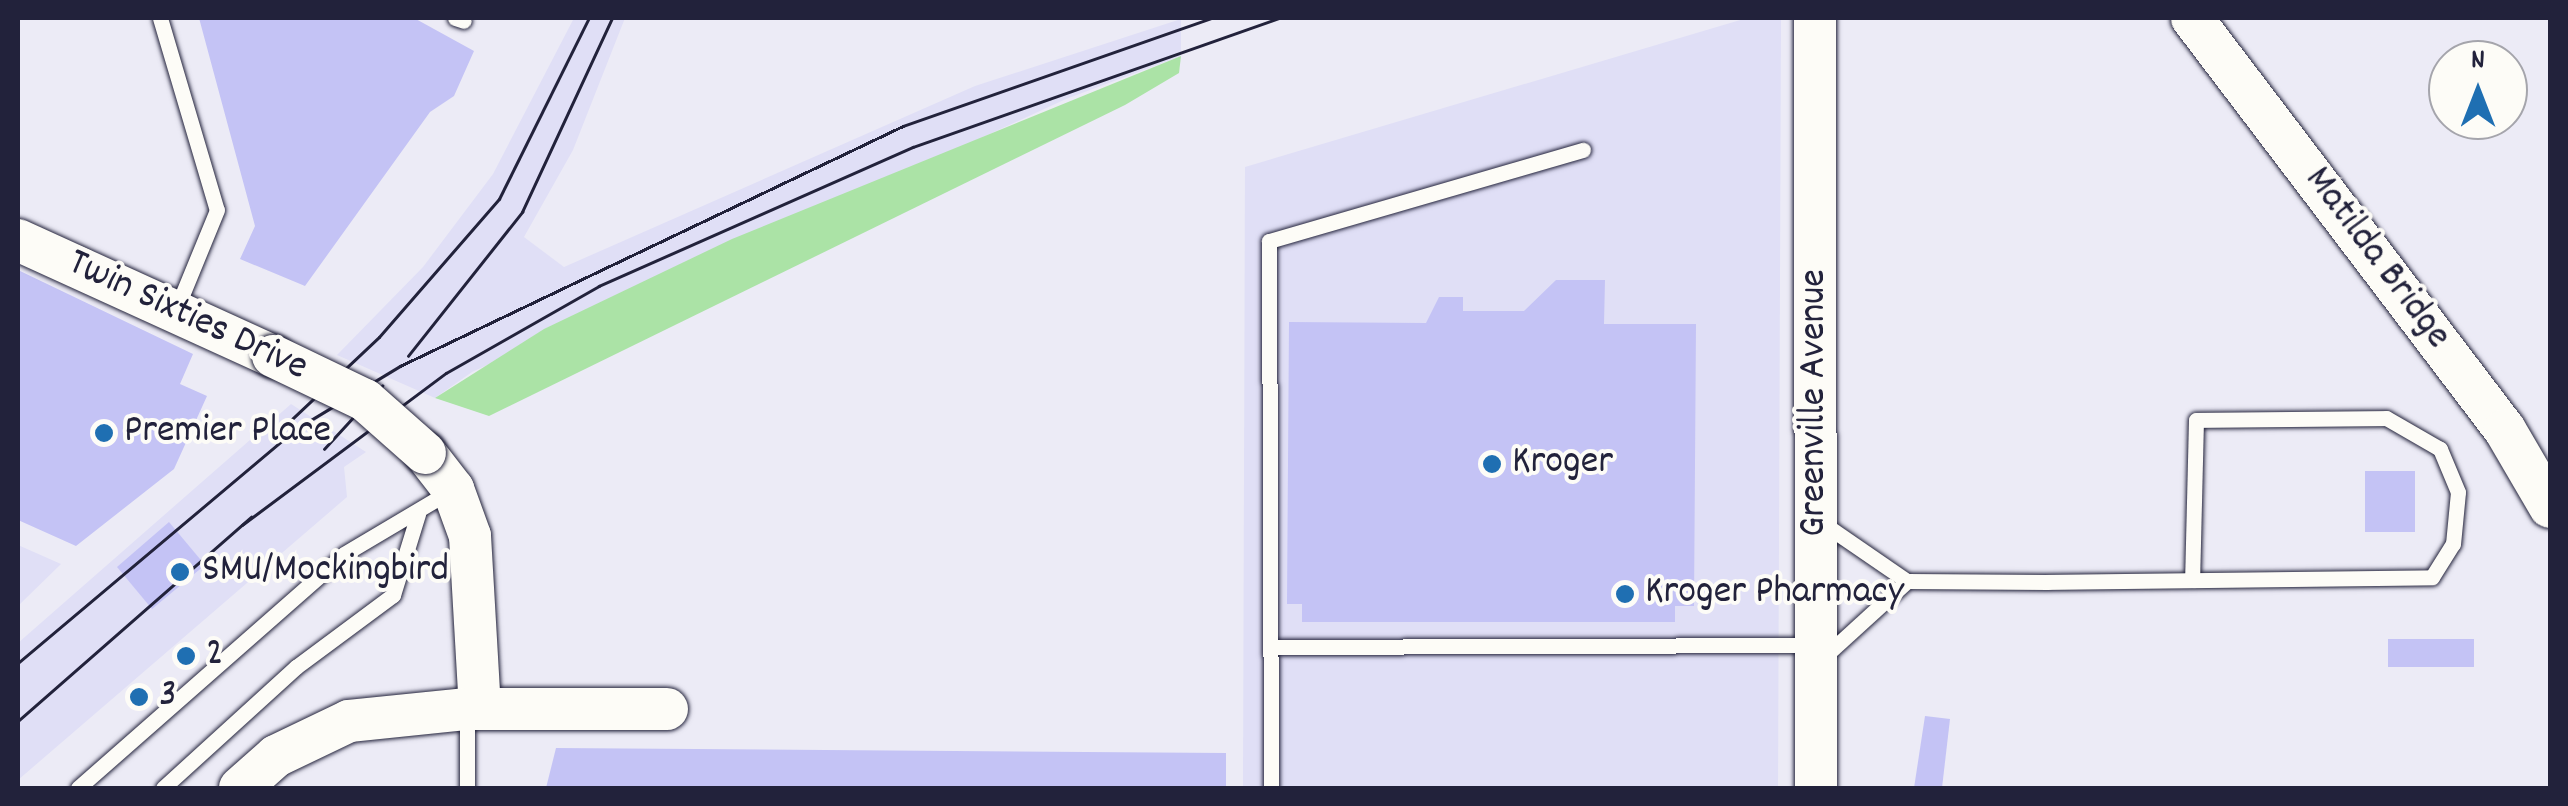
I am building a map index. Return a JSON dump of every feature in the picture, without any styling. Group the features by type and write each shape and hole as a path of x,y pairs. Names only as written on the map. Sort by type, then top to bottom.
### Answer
{"main road":[{"name":"Greenville Avenue","path":"1815,18 1816,788"},
{"name":"Matilda Bridge","path":"2192,18 2460,369 2550,506"},
{"name":"Twin Sixties Drive","path":"18,240 366,400 425,453 454,489 478,589 474,709"},
{"path":"240,788 276,756 349,721 474,709 667,708"}],"lane":[{"path":"160,18 217,196 215,223 176,310"},
{"path":"1270,788 1269,241 1583,150"},
{"path":"1817,519 1907,581 2192,580 2432,577 2453,544 2458,492 2440,449 2386,418 2196,420 2192,580"},
{"path":"78,788 344,554 418,514 454,489"},
{"path":"162,788 296,667 393,596 418,514"},
{"path":"1270,647 1816,655 1907,581"},
{"path":"466,788 474,709"}],"shaded area":[{"path":"574,18 625,18 573,150 524,237 564,267 975,86 1181,19 1181,56 1066,99 472,372 435,398 337,355 423,267 493,174"},
{"path":"1747,18 1781,18 1778,788 1243,788 1245,167"},
{"name":"SMU/Mockingbird","path":"291,404 366,452 344,467 347,497 18,780 18,643"},
{"path":"18,545 61,564 18,606"}],"green space":[{"path":"1181,56 1179,73 1125,105 489,416 435,398 544,329 732,239"}],"building":[{"path":"199,18 414,18 474,51 454,96 430,112 305,286 240,259 255,226"},
{"name":"Premier Place","path":"18,270 193,354 180,384 207,396 174,469 76,546 18,520"},
{"name":"Kroger","path":"1556,280 1605,280 1604,324 1696,324 1694,606 1675,606 1675,622 1302,622 1302,604 1287,604 1289,322 1426,323 1439,297 1463,297 1463,311 1524,311"},
{"path":"2365,471 2415,471 2415,532 2365,532"},
{"path":"169,522 205,565 152,609 117,567"},
{"path":"2388,639 2474,639 2474,667 2388,667"},
{"path":"1925,716 1950,719 1942,788 1914,788"},
{"path":"556,748 1226,753 1226,788 546,788"}],"tram line":[{"path":"290,421 379,337 499,199 589,18"},
{"path":"408,356 522,212 612,18"},
{"path":"18,663 296,429 400,366 903,126 1212,18"},
{"path":"242,525 446,373 599,286 913,147 1280,18"},
{"path":"324,449 382,386"},
{"path":"18,721 251,517"}],"place":[{"name":"Premier Place","path":"104,433"},
{"name":"Kroger","path":"1492,464"},
{"name":"SMU/Mockingbird","path":"180,572"},
{"name":"Kroger Pharmacy","path":"1625,594"},
{"name":"2","path":"186,656"},
{"name":"3","path":"139,697"}]}
